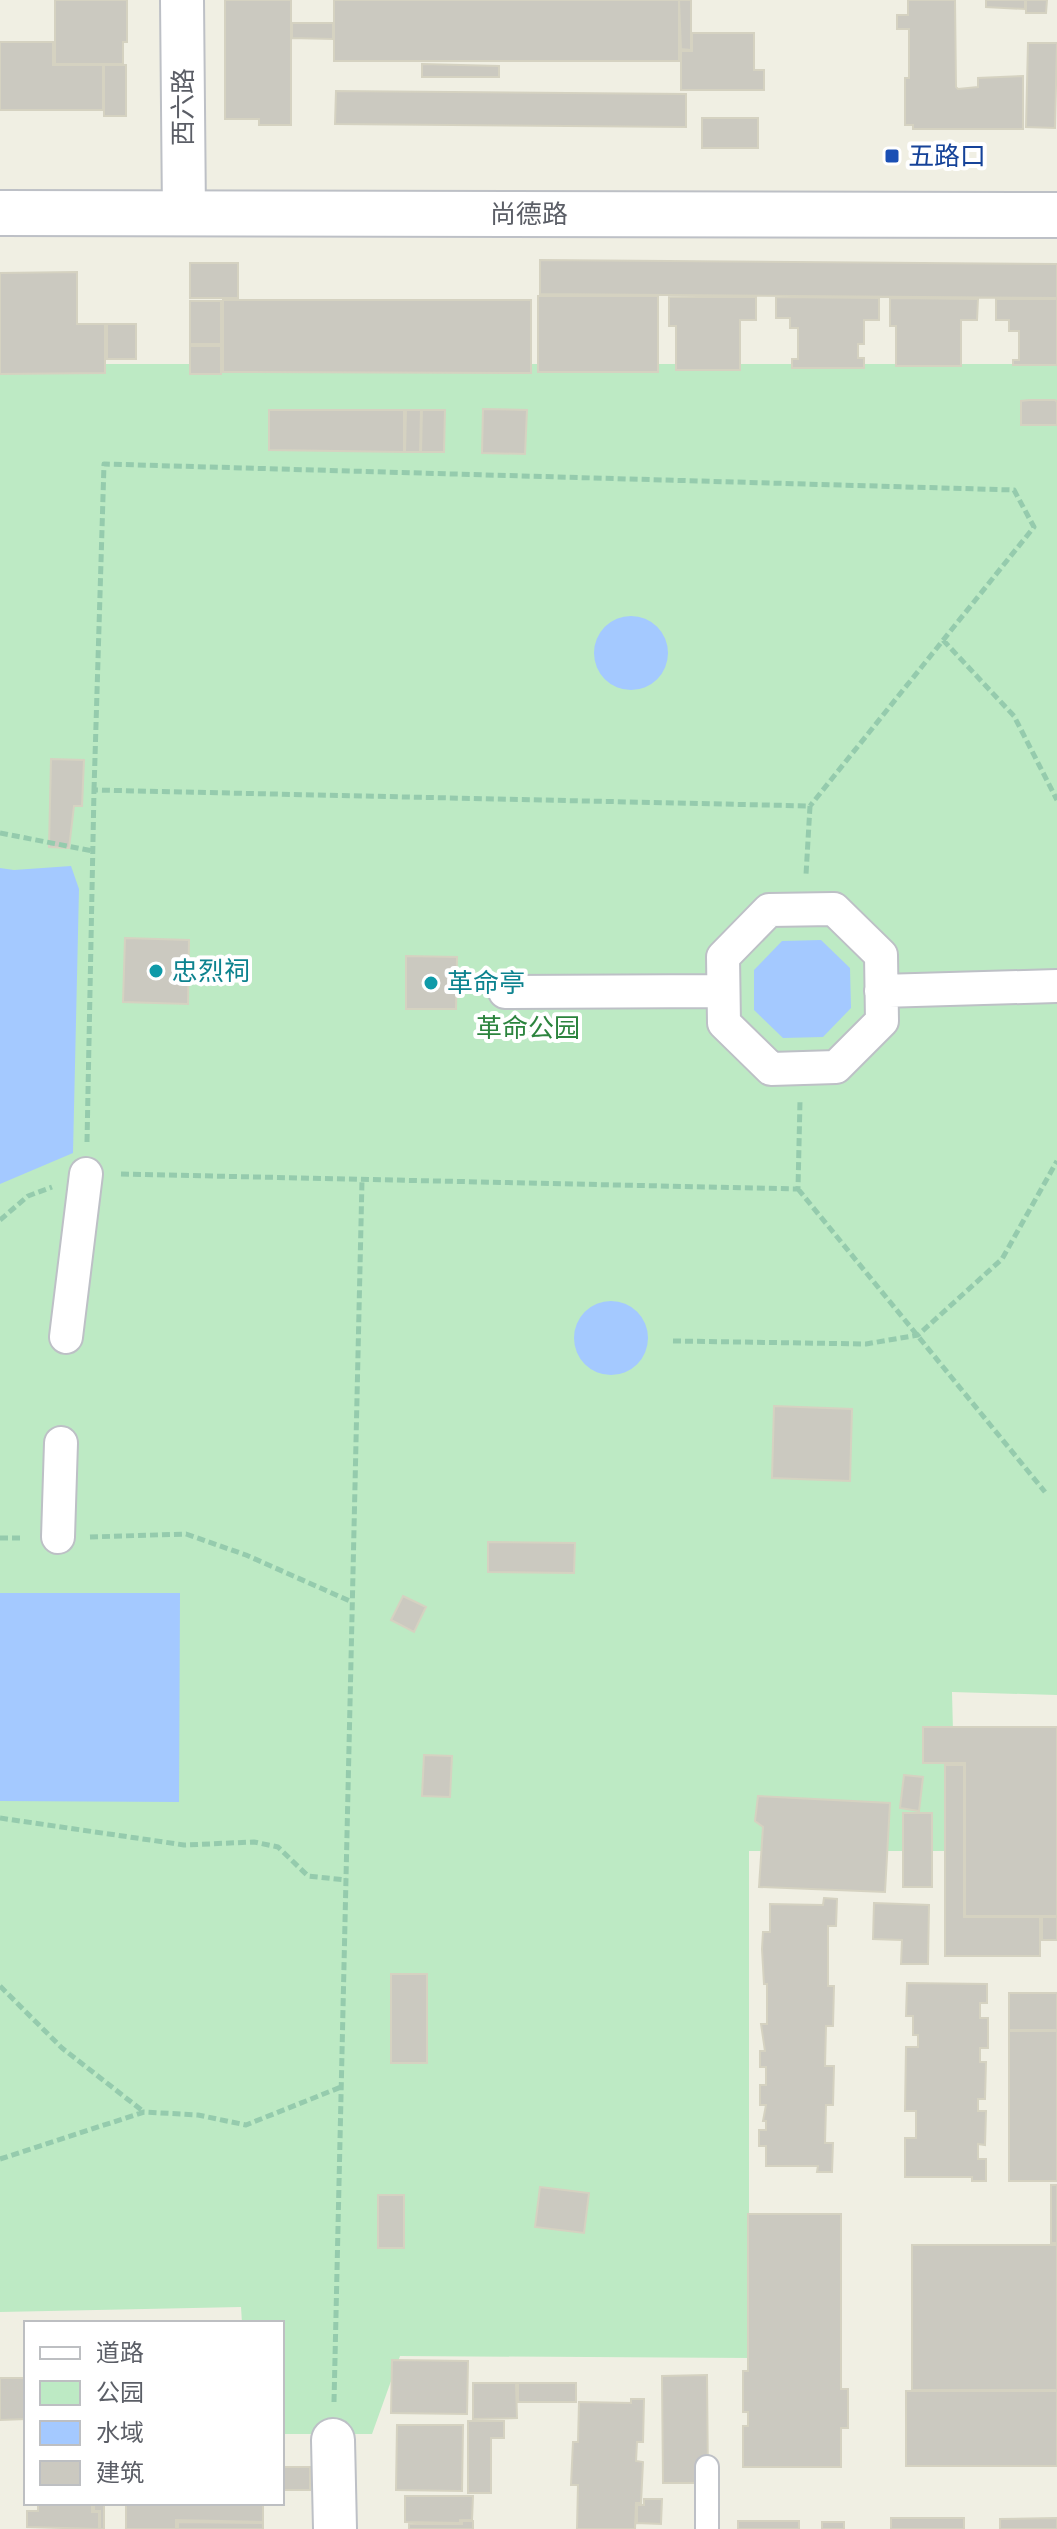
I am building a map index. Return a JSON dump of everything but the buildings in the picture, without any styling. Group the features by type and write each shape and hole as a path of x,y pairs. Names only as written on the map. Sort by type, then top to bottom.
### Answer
{"street":[{"name":"西六路","path":"182,0 184,214"},
{"name":"尚德路","path":"0,213 1057,215"},
{"path":"834,909 881,955 882,1021 836,1067 771,1069 724,1023 723,957 769,910 803,910 834,909"},
{"path":"881,991 1057,986"},
{"path":"505,992 723,991"},
{"path":"66,1337 86,1174"},
{"path":"58,1537 61,1443"},
{"path":"333,2440 335,2529"}],"lane":[{"path":"707,2467 707,2529"}],"path":[{"path":"86,1174 104,464 1014,490 1034,527 810,806 803,910"},
{"path":"943,640 1014,716 1057,800"},
{"path":"94,790 810,806"},
{"path":"0,833 93,851"},
{"path":"801,1068 798,1189 1045,1492"},
{"path":"673,1341 866,1344 918,1335 1002,1259 1057,1161"},
{"path":"0,1220 28,1196 86,1174 798,1189"},
{"path":"333,2440 362,1180"},
{"path":"0,1538 186,1534 246,1555 352,1602"},
{"path":"0,1818 184,1845 254,1842 278,1847 308,1876 346,1880"},
{"path":"0,1986 62,2048 144,2112"},
{"path":"0,2159 144,2112 198,2115 246,2125 341,2087"}],"green space":[{"name":"革命公园","path":"0,364 1057,364 1057,1695 952,1692 956,1851 749,1851 749,2358 400,2356 372,2434 284,2434 284,2321 242,2321 241,2307 0,2312"}],"water":[{"path":"631,616 645,619 657,627 665,639 668,653 665,667 657,679 645,687 631,690 617,687 605,679 597,667 594,653 597,639 605,627 617,619"},
{"path":"71,866 79,889 73,1153 0,1184 0,868"},
{"path":"821,940 850,968 851,1008 823,1037 783,1038 754,1010 754,970 782,941"},
{"path":"611,1301 625,1304 637,1312 645,1324 648,1338 645,1352 637,1364 625,1372 611,1375 597,1372 585,1364 577,1352 574,1338 577,1324 585,1312 597,1304"},
{"path":"0,1593 180,1593 179,1802 0,1801"}],"place":[{"name":"五路口","path":"892,156"},
{"name":"忠烈祠","path":"156,971"},
{"name":"革命亭","path":"431,983"}]}
